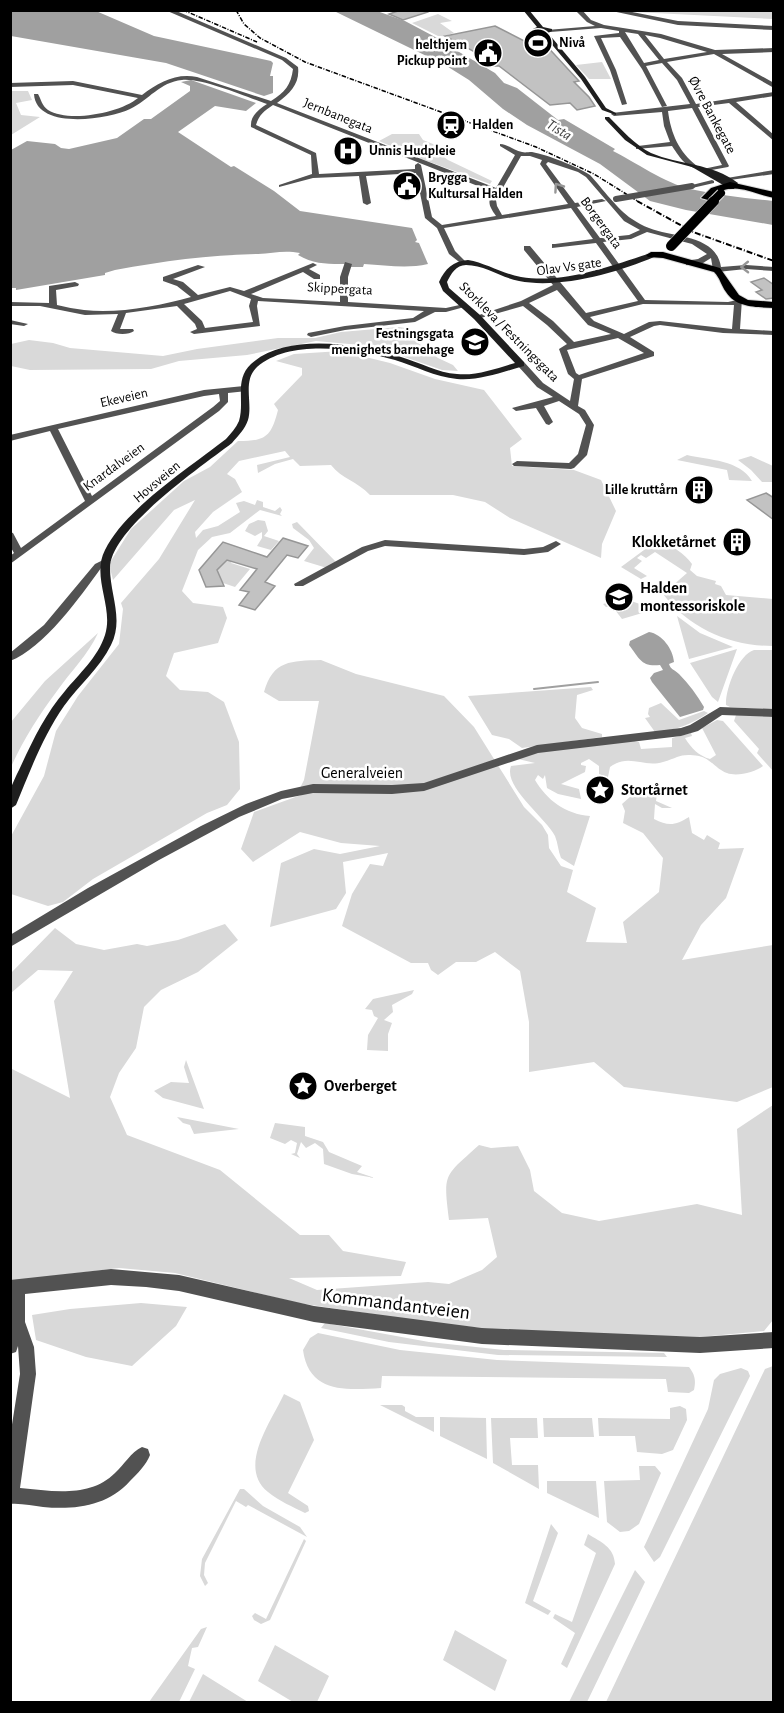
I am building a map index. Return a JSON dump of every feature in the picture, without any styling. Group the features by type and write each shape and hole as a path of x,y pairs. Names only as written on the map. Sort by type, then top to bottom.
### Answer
{"main road":[{"path":"723,186 756,195 774,195"},
{"name":"Olav Vs gate","path":"657,256 665,241 723,186"},
{"path":"657,256 717,270 723,274 732,296 739,301 774,305"},
{"path":"657,256 670,264 704,267"}],"street":[{"path":"168,10 284,58 296,68 295,77 286,93 258,112 253,120 253,126 314,154 316,175"},
{"path":"526,10 583,78 611,115 617,128 638,148 658,157 706,170 723,186"},
{"path":"578,10 589,21 622,33 643,65 664,108 674,144 689,163 723,186"},
{"path":"610,10 678,23 774,30"},
{"path":"545,30 603,27"},
{"path":"661,36 677,32 774,30"},
{"path":"624,104 613,70 597,36 622,33 661,36 715,52 774,86"},
{"name":"Øvre Bankegate","path":"640,33 680,79 726,166 706,170"},
{"path":"643,65 665,63 715,52 774,50"},
{"name":"Jernbanegata","path":"36,95 43,110 52,114 76,116 120,111 133,105 166,81 188,77 273,103 495,190"},
{"path":"10,85 73,83 143,96"},
{"path":"611,115 772,95"},
{"path":"730,100 772,135"},
{"path":"638,148 674,144"},
{"path":"502,145 519,154 531,154 547,159 588,176 622,215 665,241 696,243 713,254 717,261 717,270 746,267 774,269"},
{"path":"500,217 491,202 495,190 519,154"},
{"name":"Borgergata","path":"547,159 543,164 642,301"},
{"path":"417,160 429,218 441,227 452,252 463,263"},
{"path":"281,186 316,175 419,171"},
{"path":"615,199 692,186 723,186 771,173"},
{"path":"362,174 367,203"},
{"path":"441,227 602,201"},
{"path":"555,246 631,237 646,230"},
{"path":"527,248 594,325 621,336 651,354 578,378"},
{"path":"689,263 700,261 713,254"},
{"name":"Olav Vs gate","path":"463,263 480,273 519,285 556,283 619,270 638,269 657,256"},
{"name":"Storkleva / Festningsgata","path":"463,263 462,270 444,279 446,289 477,317 540,385 574,406"},
{"path":"244,294 313,264"},
{"path":"344,303 344,278 348,264"},
{"path":"10,304 53,306 91,313 123,312 179,303 196,298 185,287 166,279 201,267"},
{"path":"303,269 317,277"},
{"path":"477,317 524,303 556,283"},
{"path":"53,306 52,288 75,284"},
{"name":"Skippergata","path":"196,298 233,289 255,299 434,309"},
{"path":"179,303 199,323 198,331 256,324 253,306 255,299"},
{"path":"585,316 642,301 728,304 739,301"},
{"path":"736,332 736,309 739,301"},
{"path":"524,303 550,323 572,345"},
{"path":"311,335 345,328 415,320 434,309 447,310 464,306"},
{"path":"123,312 115,331 130,331"},
{"path":"10,322 24,324"},
{"path":"578,378 572,374 563,349 572,345 621,336 652,324 774,333"},
{"name":"Hovsveien","path":"105,562 113,546 136,516 237,432 244,418 246,376 263,359 282,352 318,347 376,353 447,375 471,376 521,364"},
{"path":"517,464 571,466 579,461 590,425 582,412 574,406 578,378"},
{"name":"Ekeveien","path":"10,438 204,393 244,389"},
{"name":"Knardalveien","path":"15,558 216,409 224,402 223,390"},
{"path":"516,408 539,405 559,398"},
{"path":"539,405 549,422"},
{"path":"53,428 90,501"},
{"path":"10,535 15,558"},
{"path":"299,584 365,549 385,543 524,552 545,550 556,544"},
{"path":"10,658 44,634 98,566 105,562 113,615 113,628 108,643 54,714 10,805"},
{"name":"Generalveien","path":"10,942 121,875 255,803 297,791 321,788 406,790 424,787 537,749 681,732 694,728 720,711 774,713"},
{"name":"Kommandantveien","path":"142,1455 113,1486 93,1496 65,1499 11,1496 28,1374 26,1347 17,1323 14,1288 111,1277 146,1279 179,1283 314,1314 482,1336 700,1345 774,1340"},
{"name":"Kommandantveien","path":"10,1346 17,1323"}],"shaded area":[{"path":"626,11 773,11 773,19 634,12"},
{"path":"438,14 452,21 440,23 454,33 440,37 412,23"},
{"path":"602,62 611,79 589,79 576,65"},
{"path":"11,91 28,91 32,100 16,103 21,115 40,117 11,135"},
{"path":"392,134 419,134 423,140 438,146 433,149 448,160 492,181 490,184 419,158 423,156 414,152 409,154 379,141"},
{"path":"399,327 416,330 413,339 438,358 453,365 458,371 442,370 390,352 360,345 316,341 247,355 179,361 151,369 30,370 11,366 11,344 29,340 70,348 163,356 278,338 315,338 341,332"},
{"path":"341,351 390,363 435,379 484,390 522,439 510,448 512,466 574,470 601,480 616,511 602,544 601,558 510,518 485,502 453,495 370,495 331,465 300,466 293,459 275,464 258,473 257,465 290,457 285,451 239,461 227,474 235,479 242,492 213,512 195,532 196,538 203,530 218,526 240,512 236,503 244,501 255,505 257,500 263,502 263,507 275,511 280,507 282,516 260,510 230,533 212,537 198,550 182,591 193,603 223,607 227,618 218,643 174,653 166,676 180,690 208,692 224,702 239,742 240,789 227,805 207,813 93,879 63,902 48,906 11,894 10,838 44,776 56,731 78,696 119,644 123,609 121,603 159,559 195,500 174,510 113,580 109,564 131,529 184,481 210,467 238,441 255,440 270,432 278,410 274,404 302,375 302,368 276,361 294,354"},
{"path":"687,455 732,465 747,474 752,481 729,480 727,470 677,460"},
{"path":"751,456 773,466 773,482 762,482 738,460"},
{"path":"258,520 265,521 268,531 264,536 279,541 271,550 257,546 262,538 262,532 255,536 245,531 249,524"},
{"path":"297,522 336,562 327,568 304,561 314,548 309,540 293,528 292,524"},
{"path":"663,536 689,560 692,564 690,570 697,576 716,581 715,584 721,586 726,595 773,599 773,646 726,639 698,626 686,617 663,594 687,573 655,552 646,558 641,555 637,558 642,561 634,568 647,576 641,579 621,567"},
{"path":"230,555 235,557 231,563 250,569 235,587 223,583 217,570"},
{"path":"622,598 646,606 649,611 622,619 612,606 606,607 603,604"},
{"path":"677,616 700,633 733,647 689,659"},
{"path":"98,633 84,656 38,718 11,767 11,722 45,681"},
{"path":"737,649 718,702 712,697 690,663"},
{"path":"754,650 773,650 773,710 726,705 728,691 738,666 748,653"},
{"path":"321,660 356,674 444,696 474,727 524,807 542,825 548,835 549,848 561,866 573,870 567,892 596,908 586,942 627,943 623,922 659,892 663,858 643,833 623,823 625,811 622,804 639,789 657,794 656,801 672,808 662,808 655,804 654,819 672,824 689,817 692,833 704,840 707,835 720,843 718,849 744,848 726,898 701,925 682,960 773,945 773,1087 737,1102 624,1087 594,1062 529,1072 529,1022 520,971 495,952 476,962 456,962 438,975 431,970 428,963 411,963 342,926 352,894 370,864 383,866 388,853 343,862 346,893 336,909 270,927 281,863 314,849 340,854 380,846 341,843 300,832 253,862 241,849 254,812 301,795 300,788 304,780 319,701 279,701 264,692 268,681 278,668 285,664"},
{"path":"591,687 593,690 577,695 575,718 582,728 602,734 602,737 522,748 509,739 492,735 468,696"},
{"path":"661,703 679,720 704,711 708,713 683,726 655,732 645,718 650,717 649,708"},
{"path":"736,715 773,717 773,771 757,753 759,749 734,721"},
{"path":"717,720 723,721 763,766 746,773 731,774 703,757 688,755 656,763 623,761 610,767 608,777 599,774 599,766 589,759 581,763 586,766 585,772 561,784 579,789 581,799 558,794 547,788 545,775 543,779 538,775 535,780 551,800 565,809 590,816 574,866 561,858 555,836 526,802 513,783 510,774 511,766 535,763 518,759 539,751 634,741 639,742 641,749 672,747 672,738 691,733 692,736 685,738 687,742 699,754 710,759 716,755 702,728"},
{"path":"225,924 238,940 198,972 161,990 144,1007 136,1048 119,1073 110,1097 127,1135 220,1170 300,1235 329,1235 343,1251 406,1262 401,1276 289,1278 317,1290 428,1282 449,1284 482,1270 497,1257 488,1218 449,1220 446,1193 449,1176 453,1170 479,1145 491,1148 518,1146 530,1170 534,1191 562,1213 599,1221 697,1204 742,1215 737,1129 773,1105 773,1320 764,1331 700,1337 534,1333 432,1323 298,1303 175,1273 119,1268 11,1281 10,1068 70,1098 54,1001 73,971 38,970 11,993 11,973 55,928 76,944 104,950 178,940"},
{"path":"414,990 412,994 392,1005 393,1012 384,1020 392,1023 388,1034 388,1051 367,1050 368,1035 378,1018 374,1016 372,1010 365,1009 373,999"},
{"path":"186,1060 204,1109 163,1098 154,1091 171,1082 189,1083 184,1067"},
{"path":"177,1117 239,1129 194,1134 190,1125 183,1123"},
{"path":"275,1123 305,1127 305,1136 323,1142 329,1152 362,1166 357,1172 375,1178 352,1174 324,1164 323,1149 315,1143 306,1148 301,1142 297,1154 300,1158 291,1154 295,1153 297,1143 291,1140 285,1144 270,1138"},
{"path":"141,1303 187,1307 176,1326 132,1366 86,1357 36,1340 32,1315 70,1309"},
{"path":"325,1323 429,1342 504,1350 664,1353 667,1357 498,1355 389,1342 321,1328"},
{"path":"318,1333 400,1350 497,1360 689,1367 693,1373 695,1386 694,1390 689,1393 668,1392 666,1379 382,1376 381,1388 343,1388 321,1382 313,1375 307,1364 303,1350 310,1338"},
{"path":"773,1366 773,1702 606,1702 765,1369"},
{"path":"741,1368 748,1371 750,1376 660,1557 654,1562 644,1547 708,1409 714,1380 720,1374"},
{"path":"284,1394 300,1402 314,1440 288,1493 308,1506 309,1511 305,1513 268,1492 259,1482 256,1470 259,1444"},
{"path":"380,1405 402,1405 405,1411 416,1417 434,1417 434,1432"},
{"path":"680,1406 686,1409 687,1420 673,1450 662,1454 637,1452 635,1436 599,1436 598,1418 670,1419 670,1408"},
{"path":"440,1417 486,1418 487,1459 440,1436"},
{"path":"491,1418 537,1418 538,1438 510,1438 512,1465 538,1465 539,1489 493,1463"},
{"path":"543,1418 592,1418 594,1437 544,1437"},
{"path":"639,1466 655,1466 661,1473 639,1524 629,1531 620,1532 607,1522 604,1481 640,1480"},
{"path":"547,1481 596,1481 599,1518 547,1493"},
{"path":"240,1489 244,1489 263,1506 300,1527 307,1537 248,1505 246,1507 236,1501 205,1563 204,1575 208,1583 205,1586 200,1576 202,1559"},
{"path":"551,1524 558,1533 533,1601 551,1611 548,1615 525,1603"},
{"path":"588,1534 609,1549 615,1564 567,1668 561,1664 575,1633 553,1618 555,1614 572,1622 596,1553 584,1545"},
{"path":"304,1539 306,1541 270,1620 261,1624 252,1616 255,1613 266,1619"},
{"path":"635,1570 645,1582 587,1702 569,1702"},
{"path":"207,1627 198,1647 192,1648 188,1666 195,1669 179,1702 149,1702 201,1629"},
{"path":"455,1630 507,1660 495,1691 443,1660"},
{"path":"275,1645 329,1676 317,1702 293,1702 258,1681"},
{"path":"203,1674 248,1702 189,1702"}],"water":[{"path":"10,11 96,11 154,36 271,61 273,63 270,76 273,76 273,93 264,96 166,63 11,36"},
{"name":"Tista","path":"334,11 377,11 405,21 454,47 446,50 454,49 495,73 504,83 517,88 558,120 564,119 615,149 613,151 661,177 690,189 773,201 773,225 686,210 650,201 600,164 527,125 503,109 469,80 445,65"},
{"path":"191,80 256,103 246,111 215,106 178,132 231,167 234,166 274,191 300,211 412,228 417,240 415,242 419,243 428,264 404,266 364,264 363,267 350,267 349,264 310,261 298,255 300,253 279,252 169,261 115,270 105,275 16,290 16,288 11,288 11,150 27,141 55,144 69,149 117,138 144,119 151,119 190,91 190,86 181,82"},
{"path":"649,632 654,633 666,643 672,652 674,662 669,664 670,666 693,690 704,707 703,710 680,717 652,682 650,678 654,673 663,670 660,665 645,663 629,645 630,641"}],"building":[{"path":"401,10 428,10 428,12 403,20 389,14"},
{"path":"495,26 530,44 543,42 579,81 574,82 595,106 577,110 570,103 550,105 499,66 495,66 487,59 482,59 475,52 445,36"},
{"path":"764,278 774,285 774,298 766,299 756,292 762,290 751,282"},
{"path":"766,493 774,498 774,520 747,500"},
{"path":"283,538 308,546 298,558 287,555 265,582 275,586 255,610 239,605 249,592 240,590 257,569 227,560 217,570 224,586 206,587 199,570 223,542 267,557"}],"waterway":[{"path":"534,689 598,682"}],"railway":[{"path":"183,10 257,42"},
{"path":"236,10 244,24 260,38 305,62 536,147 594,174 639,202"},
{"path":"637,201 693,232 774,261"}],"place":[{"name":"Nivå","path":"538,43"},
{"name":"helthjem Pickup point","path":"488,53"},
{"name":"Halden","path":"451,125"},
{"name":"Unnis Hudpleie","path":"348,151"},
{"name":"Brygga Kultursal Halden","path":"407,186"},
{"name":"Festningsgata menighets barnehage","path":"475,342"},
{"name":"Lille kruttårn","path":"699,490"},
{"name":"Klokketårnet","path":"737,542"},
{"name":"Halden montessoriskole","path":"619,597"},
{"name":"Stortårnet","path":"600,790"},
{"name":"Overberget","path":"303,1086"}]}
